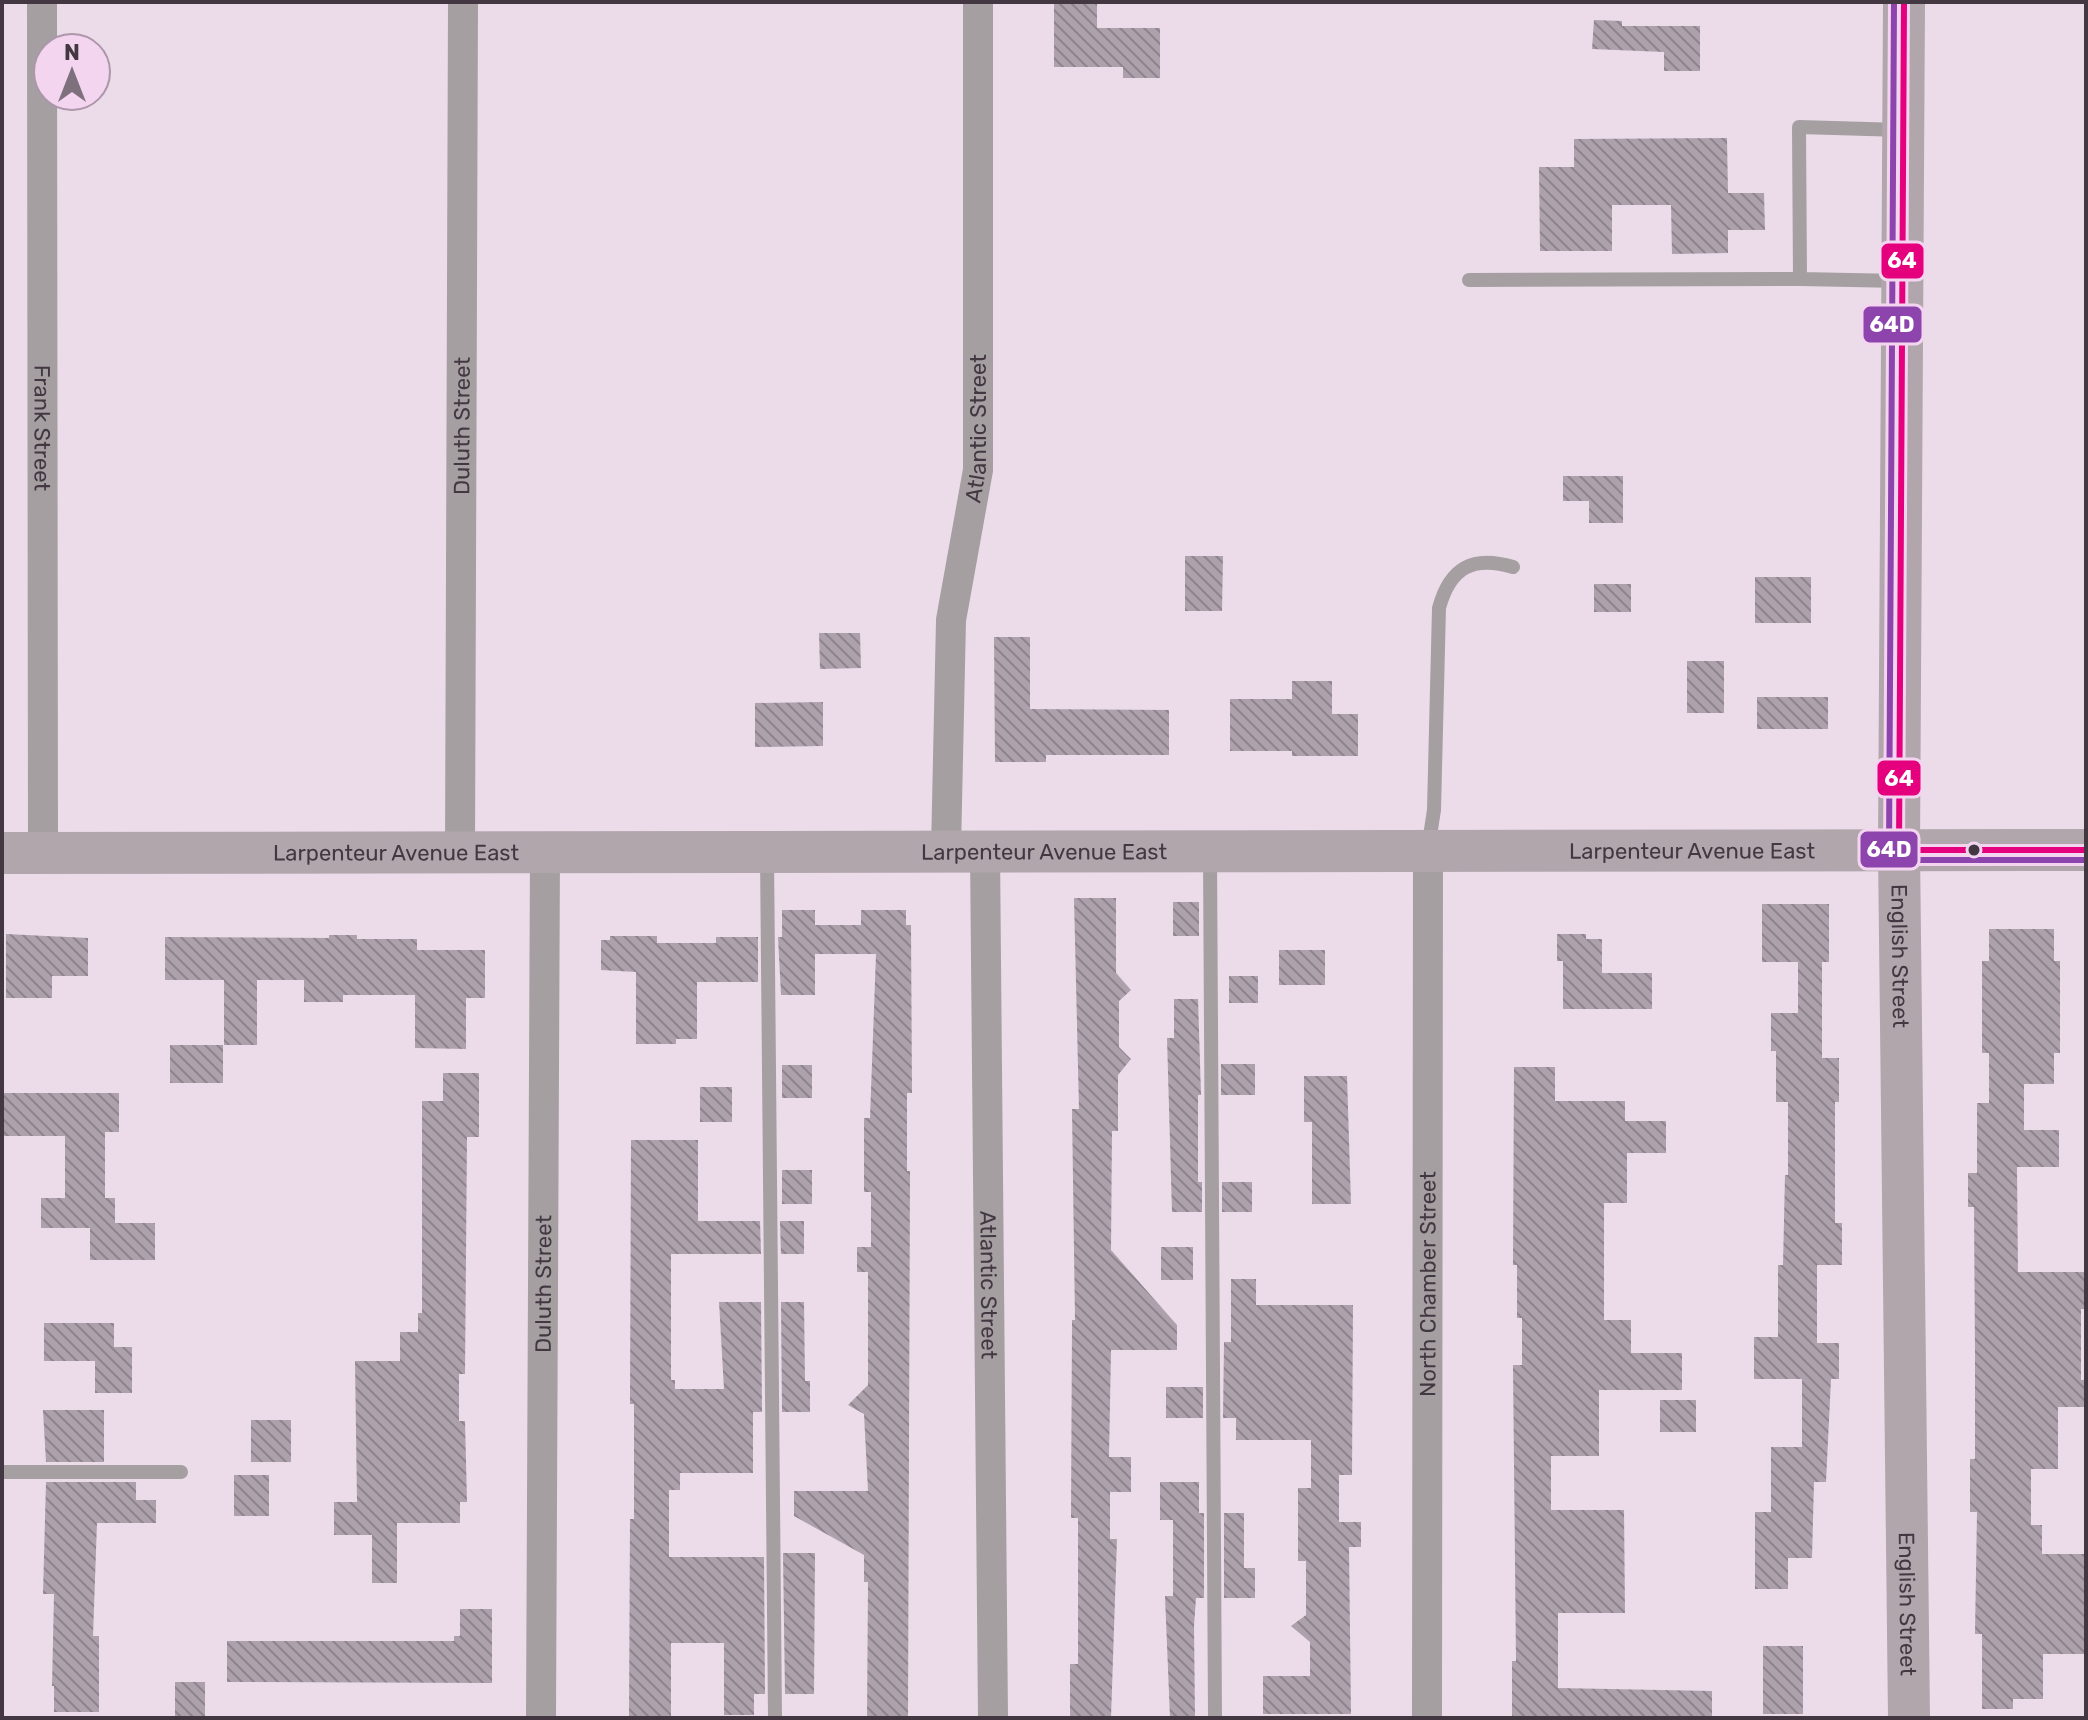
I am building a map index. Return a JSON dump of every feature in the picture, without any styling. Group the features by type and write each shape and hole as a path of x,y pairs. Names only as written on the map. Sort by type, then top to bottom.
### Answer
{"street":[{"name":"Frank Street","path":"22,853 42,2"},
{"name":"Duluth Street","path":"460,852 463,2"},
{"name":"Atlantic Street","path":"978,2 978,470 951,620 966,851 993,1718"},
{"name":"English Street","path":"1904,2 1905,281 1899,850 1909,1718"},
{"name":"North Chamber Street","path":"1427,1718 1428,849"},
{"name":"Larpenteur Avenue East","path":"22,853 2086,850"},
{"name":"Duluth Street","path":"541,1718 545,852"}],"lane":[{"path":"1800,279 1799,127 1904,130"},
{"path":"1469,280 1905,281"},
{"path":"1428,849 1434,810 1439,608 1445,585 1455,573 1477,563 1497,562 1513,567"},
{"path":"1210,849 1215,1718"},
{"path":"767,850 775,1718"},
{"path":"2,1472 181,1472"}],"building":[{"path":"1054,2 1097,2 1097,28 1160,28 1160,78 1123,78 1123,67 1054,67"},
{"path":"1594,20 1622,21 1622,26 1700,26 1700,71 1664,71 1664,52 1592,49"},
{"path":"1727,138 1728,193 1764,193 1765,230 1728,230 1728,253 1672,254 1671,205 1612,205 1612,251 1540,251 1539,167 1574,167 1574,139"},
{"path":"1563,476 1623,476 1623,523 1589,523 1589,501 1563,501"},
{"path":"1185,556 1223,556 1222,611 1185,611"},
{"path":"1755,577 1811,577 1811,623 1755,623"},
{"path":"1594,584 1631,584 1631,612 1594,612"},
{"path":"819,633 860,633 861,668 820,669"},
{"path":"994,637 1030,637 1030,709 1169,710 1169,755 1046,755 1046,762 995,762"},
{"path":"1687,661 1724,661 1724,713 1687,713"},
{"path":"1292,681 1332,681 1332,714 1358,714 1358,756 1292,756 1292,751 1230,751 1230,699 1292,699"},
{"path":"1757,697 1828,697 1828,729 1757,729"},
{"path":"823,702 823,746 755,747 755,703"},
{"path":"1074,898 1116,898 1116,973 1131,990 1119,1001 1119,1047 1131,1059 1118,1075 1118,1131 1112,1131 1111,1250 1177,1325 1177,1350 1111,1350 1109,1457 1131,1457 1131,1492 1110,1492 1110,1539 1117,1539 1111,1718 1070,1718 1070,1664 1078,1664 1078,1518 1071,1518 1072,1320 1075,1320 1072,1109 1079,1109"},
{"path":"1173,902 1199,902 1199,936 1173,936"},
{"path":"1762,904 1829,904 1829,962 1822,962 1822,1058 1839,1058 1839,1102 1835,1102 1835,1223 1842,1223 1842,1265 1817,1265 1817,1343 1839,1343 1839,1379 1831,1379 1826,1482 1814,1482 1812,1558 1788,1558 1788,1589 1755,1589 1755,1512 1771,1512 1771,1447 1802,1447 1802,1379 1754,1379 1754,1337 1778,1337 1778,1265 1783,1265 1785,1175 1788,1175 1788,1102 1776,1102 1776,1051 1771,1051 1771,1013 1798,1013 1798,962 1762,962"},
{"path":"782,910 815,910 815,925 861,925 861,910 906,910 906,925 911,925 912,1093 907,1093 907,1171 910,1171 908,1718 867,1718 868,1582 864,1582 864,1555 794,1516 794,1491 868,1491 864,1414 848,1405 868,1385 868,1272 857,1272 857,1247 871,1247 871,1192 864,1192 864,1118 870,1118 876,954 815,954 815,995 781,995 778,937 782,937"},
{"path":"1989,929 2054,929 2054,961 2060,961 2060,1053 2054,1053 2054,1084 2024,1084 2024,1130 2059,1130 2059,1167 2017,1167 2018,1272 2086,1272 2086,1309 2081,1309 2081,1380 2086,1380 2086,1407 2058,1407 2058,1469 2031,1469 2031,1525 2042,1525 2042,1554 2086,1554 2086,1654 2043,1654 2043,1699 2013,1699 2013,1709 1982,1709 1982,1634 1975,1634 1977,1512 1970,1512 1970,1459 1975,1459 1975,1356 1974,1207 1968,1207 1968,1173 1977,1173 1977,1103 1989,1103 1989,1053 1982,1053 1982,961 1989,961"},
{"path":"6,934 88,938 88,976 52,976 52,998 6,998"},
{"path":"1557,934 1586,934 1586,939 1602,939 1602,973 1652,973 1652,1009 1563,1009 1563,961 1557,961"},
{"path":"329,935 357,935 357,939 417,939 417,950 485,950 485,998 466,998 466,1049 415,1048 415,995 343,995 343,1002 304,1002 304,980 257,980 257,1045 224,1045 224,980 165,980 165,937 329,938"},
{"path":"610,936 657,936 657,943 716,943 716,937 758,937 758,982 697,982 697,1039 676,1039 676,1044 636,1044 636,972 601,970 601,940 610,940"},
{"path":"1279,950 1325,950 1325,985 1279,985"},
{"path":"1229,976 1258,976 1258,1003 1229,1003"},
{"path":"1174,999 1198,999 1201,1095 1198,1095 1198,1182 1202,1182 1202,1212 1172,1212 1167,1038 1174,1038"},
{"path":"170,1045 223,1045 223,1083 170,1083"},
{"path":"1221,1064 1255,1064 1255,1095 1221,1095"},
{"path":"782,1065 812,1065 812,1098 782,1098"},
{"path":"1514,1067 1555,1067 1555,1101 1625,1101 1625,1121 1666,1121 1666,1153 1627,1153 1627,1203 1604,1203 1604,1320 1631,1320 1631,1353 1682,1353 1682,1390 1599,1390 1599,1456 1551,1456 1551,1510 1624,1510 1625,1613 1558,1613 1558,1688 1712,1691 1712,1718 1512,1718 1512,1661 1516,1661 1513,1365 1522,1365 1522,1318 1517,1318 1517,1265 1513,1265"},
{"path":"443,1073 479,1073 479,1137 467,1137 465,1374 459,1374 459,1421 465,1421 467,1502 460,1502 460,1523 397,1523 397,1583 372,1583 372,1535 334,1535 334,1502 357,1502 355,1361 400,1361 400,1332 418,1332 418,1313 422,1313 422,1101 443,1101"},
{"path":"1304,1076 1347,1076 1351,1204 1312,1204 1312,1122 1304,1122"},
{"path":"700,1087 732,1087 732,1122 700,1122"},
{"path":"4,1093 119,1093 119,1132 105,1132 105,1198 115,1198 115,1223 155,1223 155,1260 90,1260 90,1228 41,1228 41,1198 65,1198 65,1136 4,1136"},
{"path":"631,1140 698,1140 698,1221 760,1221 761,1254 671,1254 671,1380 675,1380 675,1389 724,1389 719,1302 761,1302 762,1412 753,1412 753,1473 680,1473 680,1490 669,1490 669,1557 764,1557 765,1694 754,1694 754,1715 724,1715 724,1643 671,1643 671,1718 629,1718 630,1519 634,1519 634,1404 630,1404"},
{"path":"782,1170 812,1170 812,1204 782,1204"},
{"path":"1222,1182 1252,1182 1252,1212 1222,1212"},
{"path":"780,1221 804,1221 804,1254 781,1254"},
{"path":"1161,1247 1193,1247 1193,1280 1161,1280"},
{"path":"1231,1279 1256,1279 1256,1305 1353,1305 1352,1475 1339,1475 1339,1522 1361,1522 1361,1547 1349,1547 1351,1714 1263,1714 1263,1676 1310,1676 1310,1642 1291,1626 1306,1615 1306,1561 1298,1561 1298,1488 1311,1488 1311,1440 1236,1440 1236,1418 1223,1418 1224,1342 1231,1342"},
{"path":"781,1302 804,1302 805,1381 810,1381 810,1412 782,1412"},
{"path":"44,1323 114,1323 114,1347 132,1347 132,1393 95,1393 95,1361 44,1361"},
{"path":"1166,1387 1203,1387 1203,1418 1166,1418"},
{"path":"1660,1400 1696,1400 1696,1432 1660,1432"},
{"path":"43,1410 104,1410 104,1462 46,1462"},
{"path":"251,1420 291,1420 291,1462 251,1462"},
{"path":"234,1475 269,1475 269,1516 234,1516"},
{"path":"46,1482 136,1482 136,1500 156,1500 156,1523 97,1523 93,1636 99,1636 99,1712 54,1712 54,1594 43,1594"},
{"path":"1160,1482 1199,1482 1199,1513 1204,1513 1204,1598 1196,1598 1194,1626 1195,1718 1170,1718 1165,1596 1173,1596 1173,1520 1160,1520"},
{"path":"1224,1513 1244,1513 1244,1568 1255,1568 1255,1598 1224,1598"},
{"path":"783,1553 815,1553 814,1694 785,1694"},
{"path":"460,1609 492,1609 492,1683 227,1682 227,1641 454,1641 454,1636 460,1636"},
{"path":"1763,1646 1803,1646 1803,1714 1763,1714"},
{"path":"175,1682 205,1682 205,1718 175,1718"}],"transit line":[{"name":"64D","path":"1894,2 1889,852 1899,860 2086,860"},
{"name":"64","path":"1904,2 1899,850 2086,850"}]}
